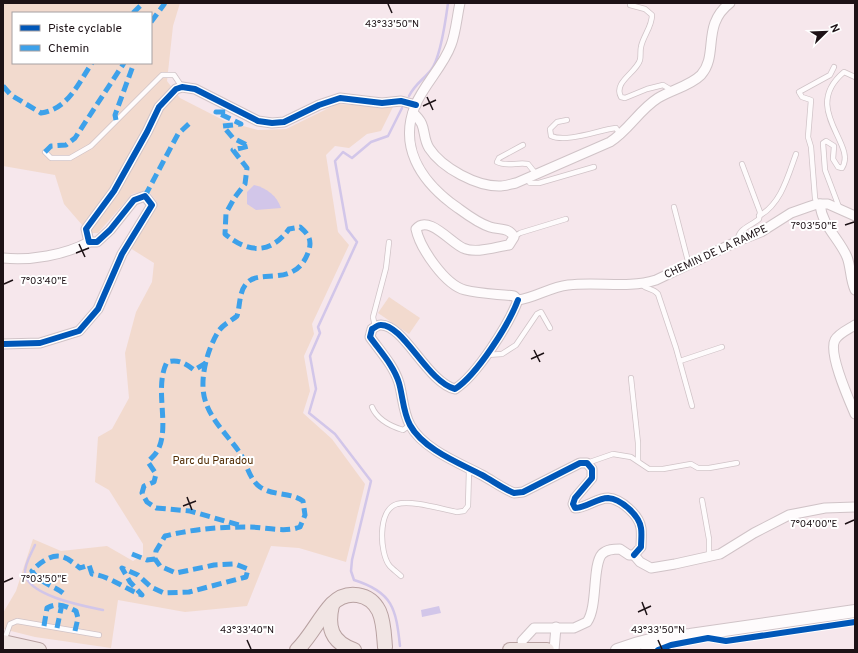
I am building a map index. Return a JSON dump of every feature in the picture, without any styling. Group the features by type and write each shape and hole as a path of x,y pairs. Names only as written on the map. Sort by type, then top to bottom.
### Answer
{"main road":[{"path":"297,650 333,603 345,596 354,594 368,599 379,612 382,622 385,648"},
{"path":"333,603 329,618 332,632 342,644 354,650"},
{"path":"617,650 649,640 670,636 690,635 855,611"},
{"path":"647,650 690,635"},
{"path":"3,642 40,650"},
{"path":"3,647 17,650"},
{"path":"510,650 548,650"}],"street":[{"path":"460,3 451,45 414,109 409,124 411,149 418,167 428,182 447,200 475,220 491,227 505,229 514,237 509,245 477,250 463,249 432,226 424,224 416,229 418,239 433,262 450,282 464,290 514,296 518,300 479,366 462,384 455,389 447,387 437,379 402,338 389,327 380,325 375,327 372,329 370,337 392,367 399,382 405,411 410,425 419,436 433,448 457,464 514,493 523,492 580,463 588,463 592,469 592,478 575,498 572,504 575,508 580,508 608,498 623,504 634,514 641,526 641,547 634,555"},
{"path":"89,242 86,229 114,191 147,132 159,107 176,89 182,87 195,89 258,121 272,123 284,122 319,105 340,98 382,103 402,101 414,109 422,120 428,146 436,158 450,169 480,183 500,186 536,174 621,136 648,106 694,80 701,74 706,65 715,19 721,10 730,3"},
{"path":"3,258 27,259 79,247 89,242 97,242 110,230 134,200 146,196 152,205 122,254 98,309 79,331 40,343 3,344"},
{"path":"855,216 840,211 828,204 818,204 820,213 826,225 848,258 850,277 855,290"},
{"name":"CHEMIN DE LA RAMPE","path":"518,300 568,285 587,283 642,285 761,232 791,213 818,204"},
{"path":"855,325 838,336 834,342 837,367 855,414"},
{"path":"522,641 534,628 574,628 584,625 589,620 596,589 598,562 602,554 609,550 620,549 629,555 634,555 640,562 651,568 720,554 754,533 790,515 825,508 855,507"},
{"path":"554,650 556,627"}],"lane":[{"path":"630,5 652,15 652,22 641,46 640,60 620,86 619,93 625,98 647,89 663,86 667,86 673,91"},
{"path":"818,204 815,198 811,147 808,136 811,100 802,96 799,92 830,75 834,67"},
{"path":"840,211 825,170 823,143 826,141 834,146 833,159 836,165 842,168 846,163 846,156 842,142 828,115 828,102 831,88 844,72 855,76"},
{"path":"45,152 51,158 70,158 91,146 162,75 174,75 182,87"},
{"path":"567,120 553,125 550,129 551,136 555,138 581,136 616,128 621,136"},
{"path":"523,145 499,158 498,162 503,165 519,162 528,164 536,174"},
{"path":"738,241 738,236 741,231 756,222 784,189 796,154"},
{"path":"742,164 760,216"},
{"path":"526,178 530,183 539,183 594,167"},
{"path":"674,207 689,265"},
{"path":"514,237 566,219"},
{"path":"375,327 373,317 386,268 390,242"},
{"name":"CHEMIN DE LA RAMPE","path":"642,285 645,288 654,290 658,294 680,360 692,406"},
{"path":"486,356 502,354 516,345 537,314 541,312 550,328"},
{"path":"680,360 722,347"},
{"path":"631,378 638,442 638,461"},
{"path":"372,407 380,418 394,427 403,430 410,425"},
{"path":"588,463 613,454 630,456 638,461 643,467 649,469 663,469 691,464 698,468 737,464"},
{"path":"401,576 389,566 382,540 384,518 396,504 410,504 457,512 464,511 468,506 469,470"},
{"path":"702,500 709,539 709,556"},
{"path":"3,642 10,624 16,621 99,635"}],"green space":[{"name":"Parc du Paradou","path":"3,3 180,3 173,26 167,81 180,98 225,121 258,130 286,129 337,104 393,107 381,131 367,134 349,148 335,146 326,155 338,232 349,245 312,324 314,334 304,356 310,391 303,413 332,439 365,484 346,562 299,548 271,546 247,606 185,612 118,600 111,648 35,637 3,629 3,613 16,591 33,539 61,551 107,546 133,561 143,555 143,544 109,490 95,482 98,437 112,429 129,398 125,353 136,312 152,282 154,263 130,248 157,202 148,190 132,194 98,233 89,233 64,204 55,175 3,166"},
{"path":"389,297 420,318 409,334 378,313"}],"shaded area":[{"path":"254,185 271,193 281,208 256,210 247,204 247,192"},
{"path":"439,606 441,613 422,617 421,610"}],"waterway":[{"path":"409,96 434,65 442,38 448,3"},
{"path":"400,646 397,622 394,612 385,596 377,590 354,580 351,571 352,560 371,481 335,434 309,413 316,389 310,356 320,333 318,327 357,242 347,229 335,161 343,152 352,158 371,142 388,136 402,108"},
{"path":"35,545 25,571 29,582 46,594 58,599 103,610"}],"marked path":[{"path":"134,12 143,3"},
{"path":"152,21 165,3"},
{"path":"3,86 11,95 41,113 50,111 65,101 77,87 91,64"},
{"path":"45,152 51,146 66,145 75,138 123,64"},
{"path":"116,120 115,115 134,64"},
{"path":"63,593 42,581 32,571 42,562 54,556 59,556 70,560 80,568 89,565 92,574 105,577 142,595 130,582 122,568 138,575 151,587 164,593 189,592 246,577 248,569 235,564 214,565 176,573 160,566 155,559 156,551 165,536 216,528 248,527 288,530 300,527 305,515 303,501 293,496 270,492 256,484 240,453 212,416 204,395 203,376 210,348 214,339 224,325 237,316 241,295 246,284 252,279 278,276 296,270 303,262 310,246 309,237 300,227 289,229 274,243 266,247 258,248 250,248 242,245 225,234 226,213 235,197 245,184 247,168 233,150 249,146 233,138 223,126 241,124 216,112 226,112"},
{"path":"145,196 178,134 192,121"},
{"path":"206,363 194,370 181,362 167,362 163,373 162,384 163,421 160,444 156,453 148,462 156,474 154,482 144,486 142,493 147,502 156,508 190,511 239,525"},
{"path":"132,554 147,560 155,559"},
{"path":"57,628 62,604"},
{"path":"44,626 47,608 55,605 62,605 76,611 78,618 75,631"}],"cycle path":[{"path":"3,344 40,343 79,331 98,309 122,254 152,205 145,196 134,200 110,230 97,242 89,242 86,229 114,191 147,132 159,107 176,89 182,87 195,89 258,121 272,123 284,122 319,105 340,98 382,103 401,101 416,105"},
{"path":"518,300 500,335 482,361 473,373 455,389 445,384 435,376 397,333 389,327 380,325 377,326 372,329 370,337 397,377 404,410 410,425 416,434 432,448 514,493 523,492 580,463 587,463 592,469 592,478 575,498 573,504 575,508 579,508 604,498 613,499 629,508 637,518 641,528 641,547 634,555"},
{"path":"658,650 671,645 708,638 726,641 855,622"}]}
